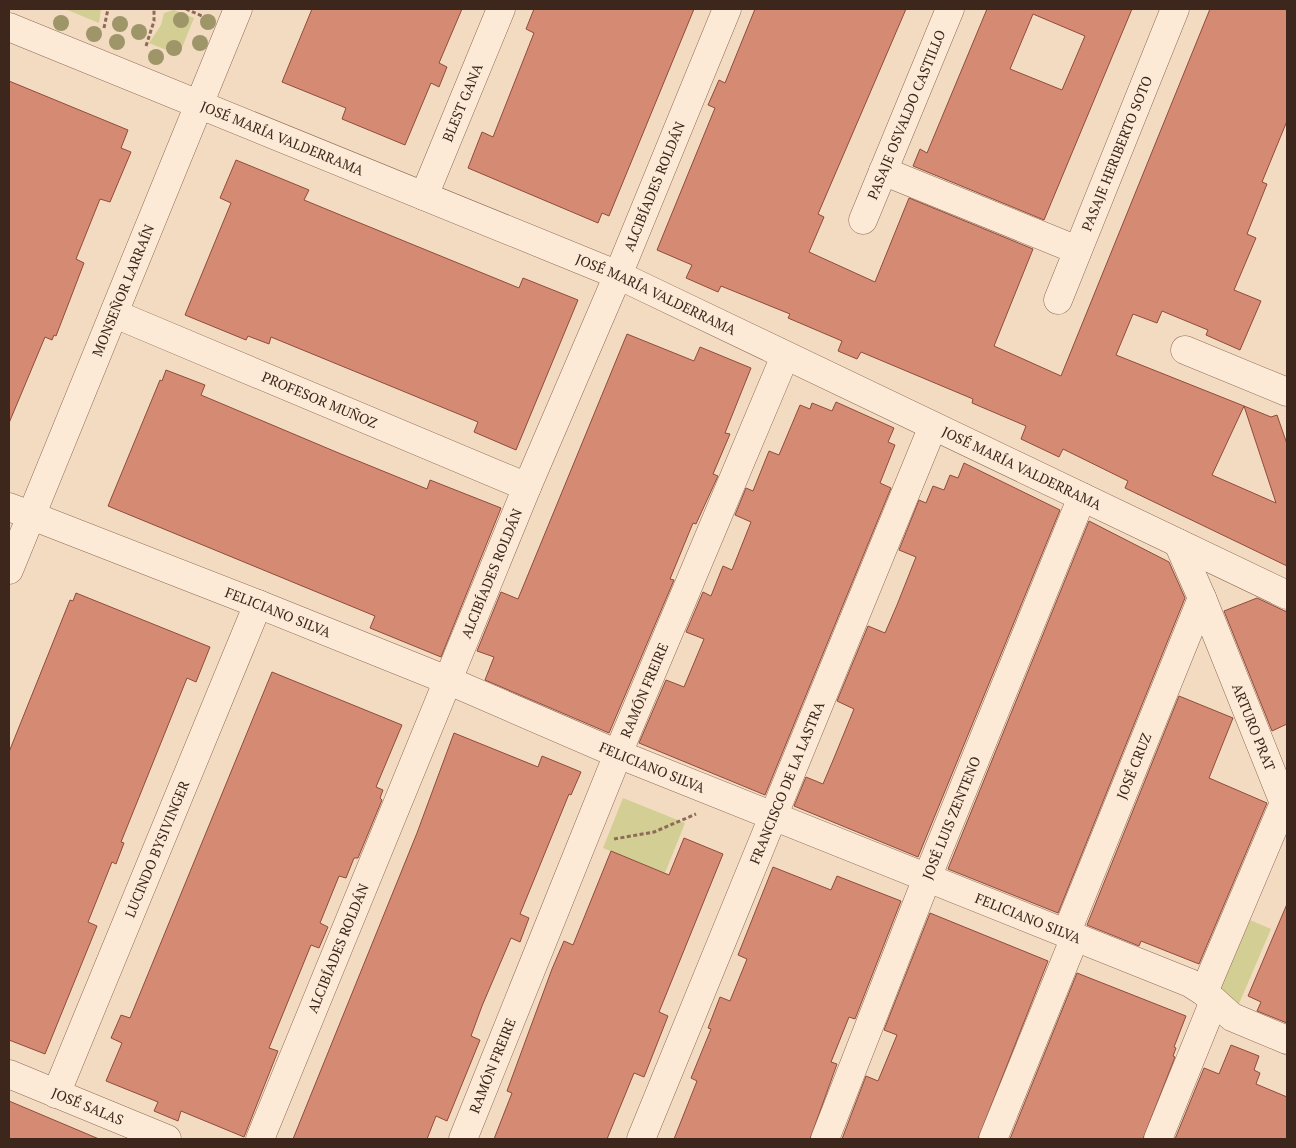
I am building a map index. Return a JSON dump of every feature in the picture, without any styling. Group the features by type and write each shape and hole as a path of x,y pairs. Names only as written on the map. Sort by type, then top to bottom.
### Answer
{"street":[{"name":"MONSEÑOR LARRAÍN","path":"9,570 20,512 115,314 238,9"},
{"name":"BLEST GANA","path":"424,196 501,9"},
{"name":"ALCIBÍADES ROLDÁN","path":"260,1139 527,486 618,275 727,9"},
{"name":"PASAJE OSVALDO CASTILLO","path":"863,220 950,9"},
{"name":"PASAJE HERIBERTO SOTO","path":"1058,300 1175,9"},
{"name":"JOSÉ MARÍA VALDERRAMA","path":"9,27 618,275 1287,595"},
{"path":"883,171 1078,250"},
{"name":"PROFESOR MUÑOZ","path":"115,314 527,486"},
{"path":"1186,350 1287,392"},
{"name":"RAMÓN FREIRE","path":"463,1139 618,754 785,356"},
{"name":"FRANCISCO DE LA LASTRA","path":"641,1139 775,817 934,426"},
{"name":"JOSÉ LUIS ZENTENO","path":"825,1139 927,878 1082,497"},
{"name":"FELICIANO SILVA","path":"20,512 258,604 447,680 618,754 1190,984 1209,997 1232,1017 1287,1040"},
{"name":"ARTURO PRAT","path":"1158,1139 1209,997 1284,803 1178,543"},
{"name":"JOSÉ CRUZ","path":"993,1139 1202,598"},
{"name":"LUCINDO BYSIVINGER","path":"56,1094 258,604"},
{"name":"JOSÉ SALAS","path":"9,1074 167,1139"}],"path":[{"path":"104,28 108,9"},
{"path":"146,46 154,21 154,9"},
{"path":"186,9 202,16"},
{"path":"582,844 654,832 687,820 726,797"}],"shaded area":[{"path":"65,9 101,9 99,23"},
{"path":"174,10 194,18 179,55 149,43 161,25 164,13"},
{"path":"623,798 685,823 665,873 603,848"},
{"path":"1250,920 1271,929 1238,1006 1221,988"}],"building":[{"path":"312,9 462,9 439,63 447,67 439,87 431,83 405,145 342,119 346,108 282,82"},
{"path":"534,9 694,9 609,216 602,213 598,223 468,168 482,132 493,137 534,33 526,29"},
{"path":"755,9 906,9 818,214 824,217 809,252 875,282 909,198 1033,249 994,346 1061,376 1210,9 1287,9 1287,121 1262,182 1267,184 1247,234 1256,238 1234,290 1261,301 1240,350 1206,335 1208,330 1162,311 1157,323 1133,314 1116,355 1244,406 1271,417 1277,415 1287,444 1287,566 1125,488 1128,481 1063,449 1059,457 1021,439 1026,426 972,403 973,399 861,352 857,359 838,351 842,341 788,318 790,314 721,286 718,292 686,278 692,265 657,250 715,108 708,105 719,80 725,83","holes":["1244,406 1276,503 1212,475"]},
{"path":"987,9 1132,9 1044,220 913,166 920,149 927,153","holes":["1033,14 1085,36 1062,90 1010,69"]},
{"path":"9,81 128,130 121,148 131,152 110,202 100,199 76,259 84,263 56,336 54,335 52,340 45,337 9,423"},
{"path":"236,160 309,190 304,200 338,214 519,288 523,278 578,300 516,450 474,432 478,422 271,337 269,344 248,336 246,340 185,315 231,203 220,198"},
{"path":"627,334 694,361 700,347 751,368 725,433 730,434 713,474 718,476 696,524 693,523 670,579 674,580 609,733 485,680 494,657 477,651 501,592 518,599"},
{"path":"166,370 205,385 201,395 341,454 427,489 430,480 501,508 441,657 370,628 375,616 108,506 160,380 162,381"},
{"path":"836,402 894,428 888,442 895,445 880,483 891,488 765,795 639,743 666,680 684,687 704,639 686,632 703,592 711,596 723,566 732,570 751,522 735,515 746,488 753,491 769,451 779,455 800,405 810,409 812,403 832,411"},
{"path":"964,463 1060,510 918,857 794,806 806,777 823,784 834,758 854,709 837,701 868,626 885,633 897,605 916,557 899,550 919,500 926,503 933,486 944,490 950,475 958,478"},
{"path":"1089,521 1169,562 1185,598 1058,913 948,869"},
{"path":"76,593 210,647 196,682 187,678 121,842 124,843 116,864 112,862 88,922 97,926 45,1054 9,1040 9,752 70,600 73,601"},
{"path":"1257,598 1287,612 1287,724 1272,731 1224,611"},
{"path":"272,672 402,725 376,787 383,790 380,798 382,800 358,858 354,858 346,878 339,876 320,923 328,927 319,948 311,945 269,1048 278,1051 244,1137 181,1111 178,1121 154,1111 158,1102 106,1081 122,1043 111,1038 121,1015 130,1018"},
{"path":"1179,696 1233,718 1209,778 1267,803 1199,964 1141,941 1139,946 1087,925"},
{"path":"454,733 538,767 542,756 581,772 571,795 569,794 520,914 529,918 520,942 511,938 482,1006 471,1036 480,1040 447,1121 436,1116 427,1139 293,1139 417,833"},
{"path":"684,838 723,854 659,1012 668,1016 644,1077 634,1073 607,1139 494,1139 512,1093 507,1091 552,969 564,941 573,945 611,851 669,875"},
{"path":"773,867 831,890 837,876 901,901 855,1019 849,1017 831,1062 837,1064 810,1139 674,1139 697,1081 691,1078 711,1029 708,1028 720,997 730,1001 747,959 738,955"},
{"path":"1287,904 1287,1023 1257,1011 1261,1002 1248,996"},
{"path":"930,913 1048,961 978,1139 842,1139 866,1076 878,1081 897,1035 884,1030"},
{"path":"1077,973 1186,1016 1174,1047 1176,1048 1173,1056 1175,1057 1143,1139 1010,1139"},
{"path":"1231,1045 1259,1056 1254,1070 1260,1073 1256,1084 1287,1097 1287,1139 1175,1139 1204,1068 1219,1074"},
{"path":"9,1101 99,1139 9,1139"}]}
